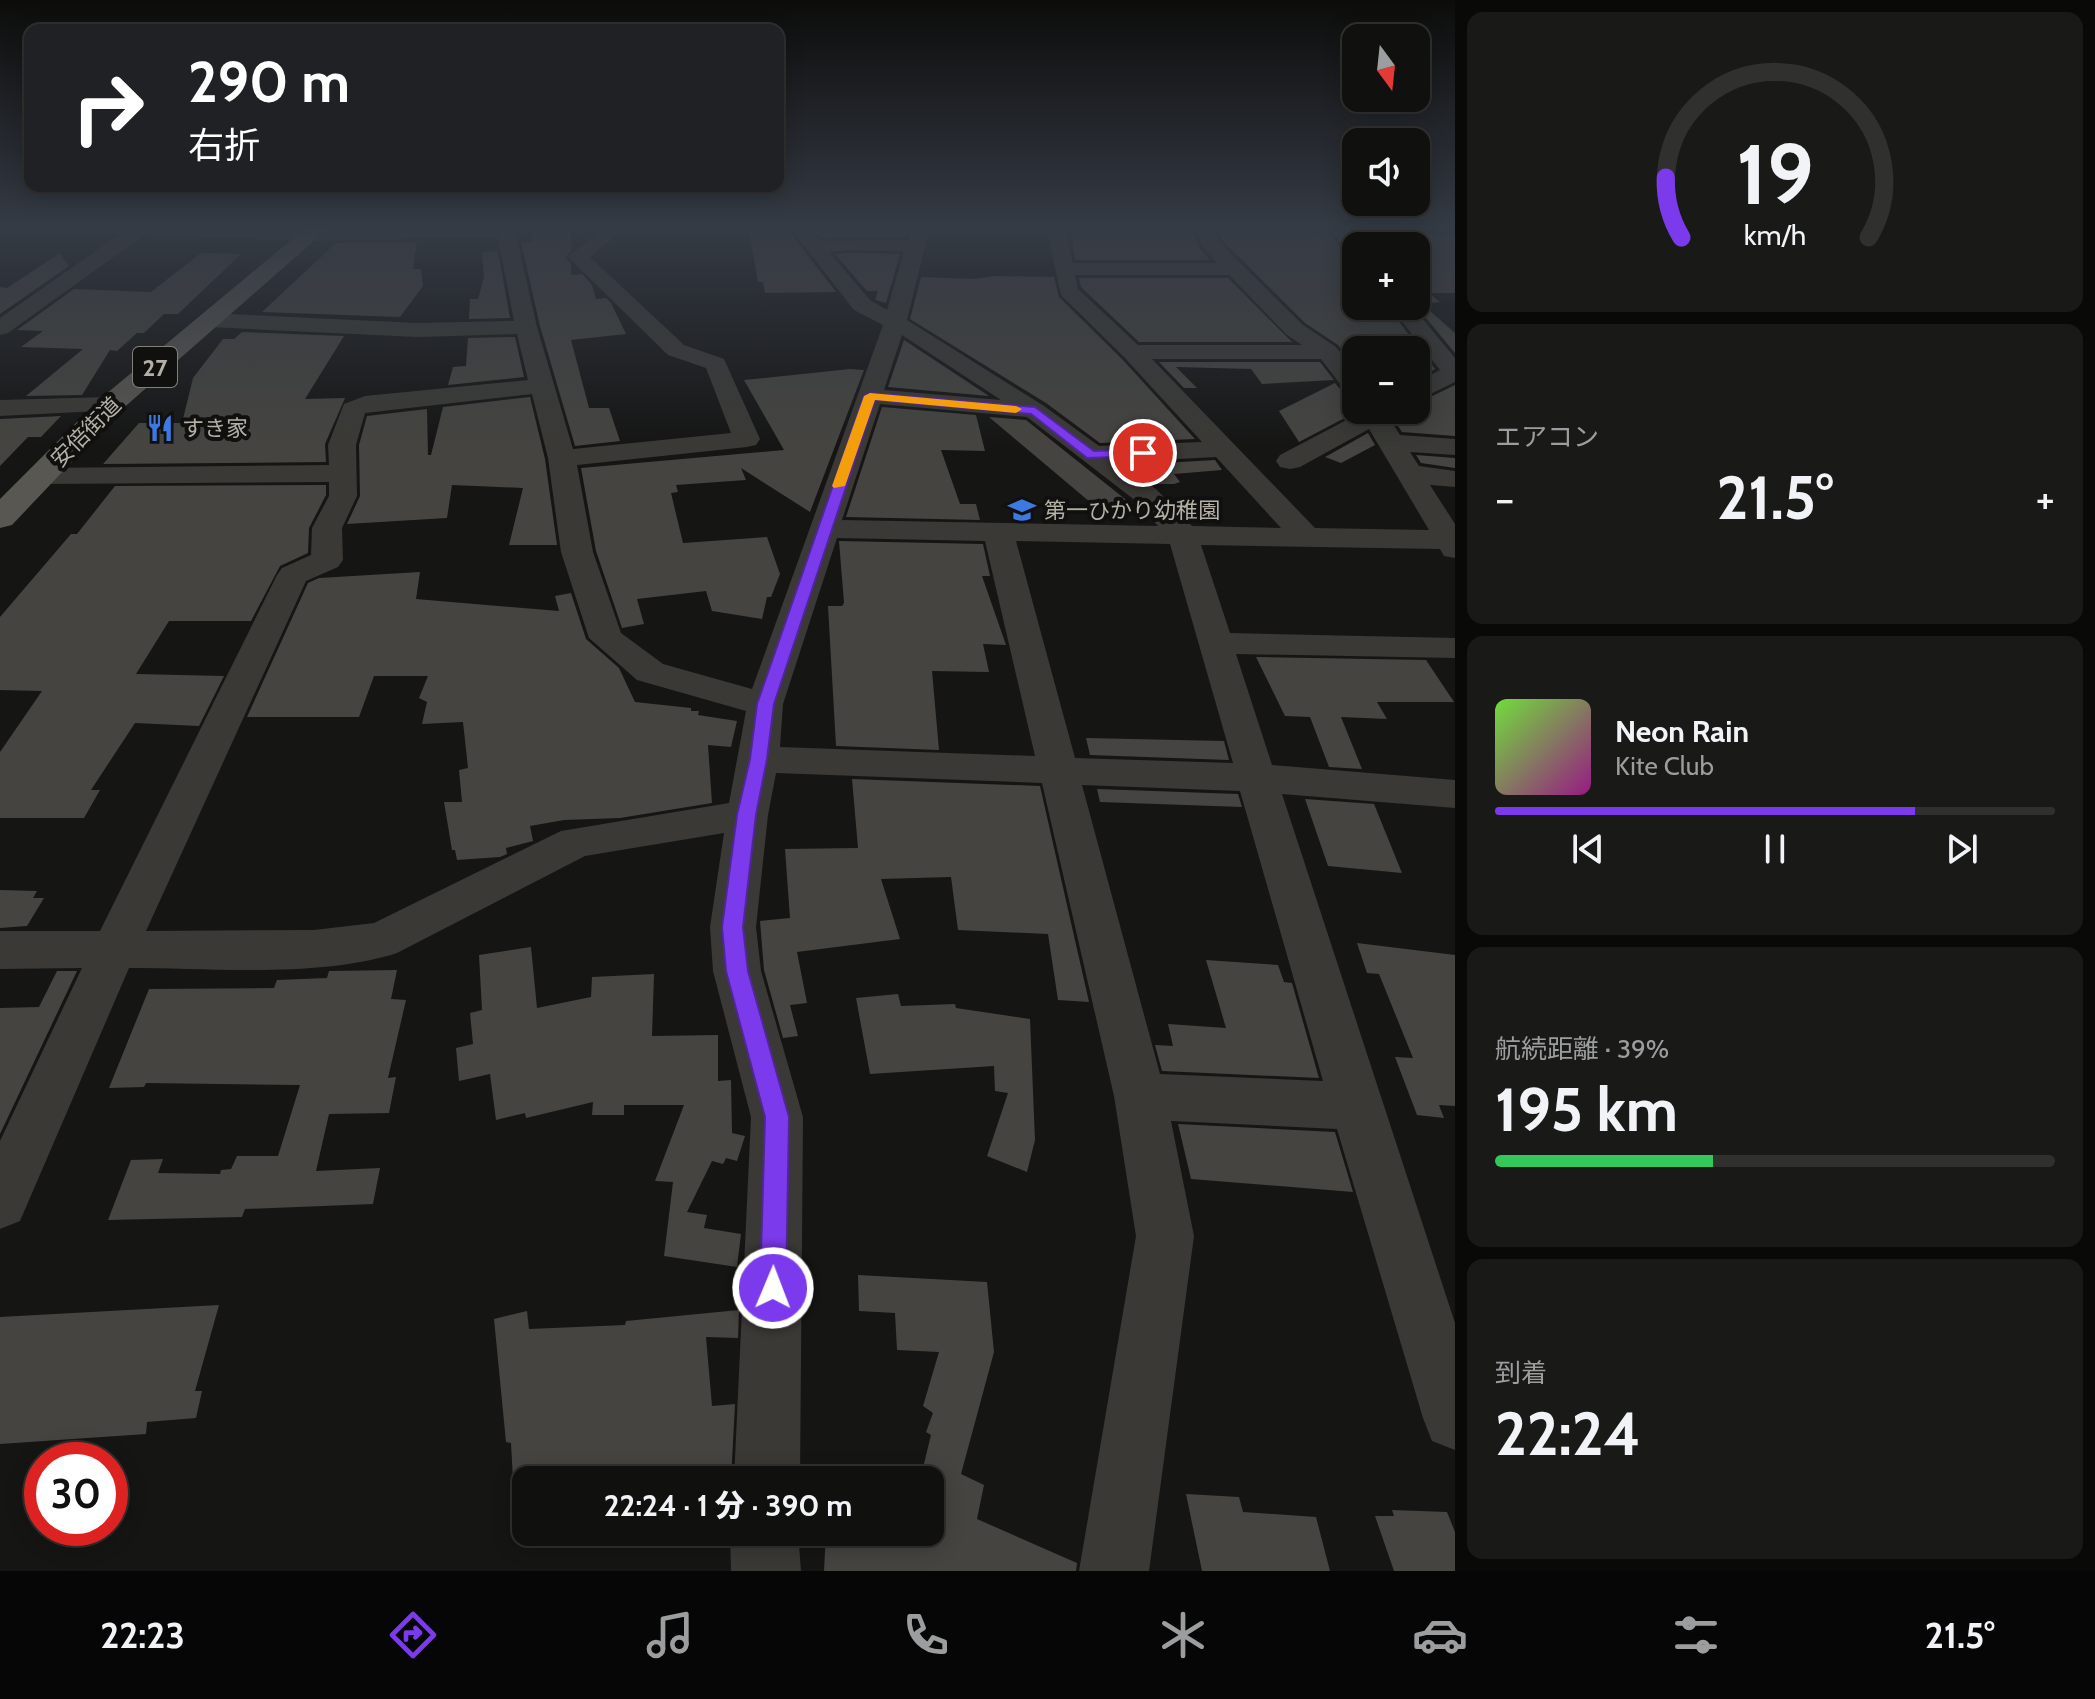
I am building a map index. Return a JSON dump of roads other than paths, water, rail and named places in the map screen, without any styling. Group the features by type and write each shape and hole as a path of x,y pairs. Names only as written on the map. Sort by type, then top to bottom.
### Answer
{"main road":[{"name":"安倍街道","path":"0,518 110,405 234,299"}],"street":[{"path":"0,328 41,299"},
{"path":"520,299 562,458 577,552 606,638 650,672 765,704"},
{"path":"562,458 747,439 716,364 676,350 623,299"},
{"path":"858,299 862,305 926,339 1035,411 1146,495 1183,535 1356,1106 1454,1413"},
{"path":"767,1466 777,1117 737,971 733,927 765,704 901,299"},
{"path":"1077,299 1132,352 1306,537"},
{"path":"1265,299 1295,330 1328,352 1342,370"},
{"path":"210,320 417,330 526,327"},
{"path":"1412,320 1455,373 1430,386"},
{"path":"1132,352 1328,352"},
{"path":"0,1202 114,950 293,575 327,560 327,528 343,496 342,445 353,409 365,404 542,386"},
{"path":"870,396 1035,411"},
{"path":"0,408 110,405"},
{"path":"1290,461 1356,424"},
{"path":"1383,424 1453,545"},
{"path":"1392,443 1455,447"},
{"path":"1092,455 1220,449"},
{"path":"43,476 343,473"},
{"path":"1411,474 1455,479"},
{"path":"826,529 1306,537 1453,545"},
{"path":"998,530 1140,1096 1165,1236 1114,1571"},
{"path":"1216,643 1455,648"},
{"path":"759,759 1258,778 1455,794"},
{"path":"0,950 314,949 381,940 576,842 747,815"},
{"path":"1140,1096 1356,1106"},
{"path":"765,1546 766,1571"}],"place":[{"name":"すき家","path":"160,428"},
{"name":"第一ひかり幼稚園","path":"1022,510"}]}
